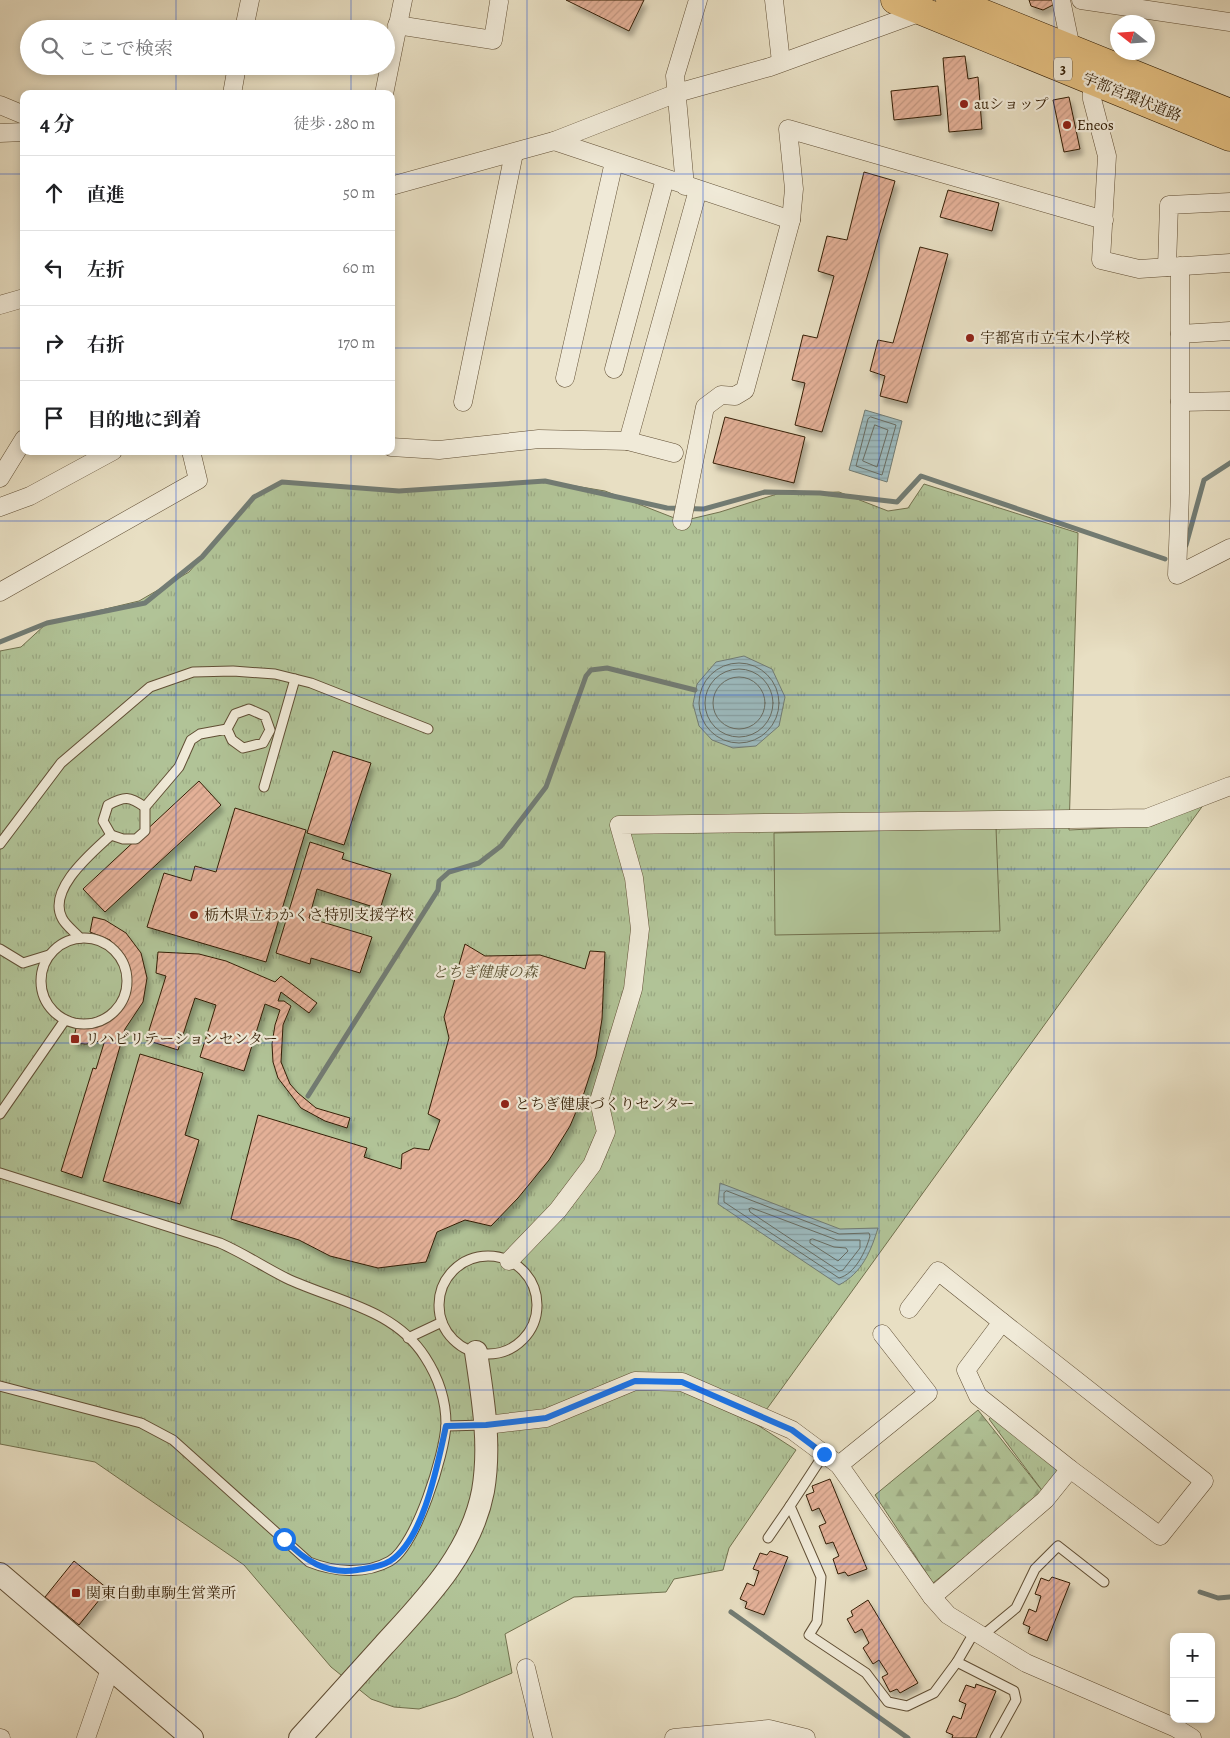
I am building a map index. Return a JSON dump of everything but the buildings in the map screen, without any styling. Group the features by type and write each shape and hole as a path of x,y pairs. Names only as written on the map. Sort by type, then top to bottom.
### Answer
{"main road":[{"name":"宇都宮環状道路","path":"895,0 1230,137"},
{"name":"宇都宮環状道路","path":"953,1 1230,113"}],"street":[{"path":"246,20 250,0"},
{"path":"395,36 403,0"},
{"path":"628,441 691,188 675,76 698,0"},
{"path":"774,0 781,62"},
{"path":"1062,0 1072,48"},
{"path":"1081,0 1230,22"},
{"path":"395,181 554,142 677,93 781,62 953,1"},
{"path":"397,25 492,40 499,2"},
{"path":"233,90 235,75"},
{"path":"385,90 388,75"},
{"path":"1092,81 1092,99 1107,156 1101,260 1139,269 1230,263"},
{"path":"0,105 20,113"},
{"path":"682,521 705,407 721,395 735,396 745,390 791,220 794,189 788,129 1104,220"},
{"path":"0,133 20,132"},
{"path":"554,142 791,220"},
{"path":"462,402 514,152"},
{"path":"564,378 614,162"},
{"path":"614,368 665,179"},
{"path":"1230,202 1170,205 1173,266 1180,334 1177,575 1230,548"},
{"path":"0,305 20,299"},
{"path":"1180,334 1230,331"},
{"path":"1180,402 1230,401"},
{"path":"395,447 439,450 539,439 628,441 674,453"},
{"path":"0,478 20,446"},
{"path":"0,507 30,496 106,455"},
{"path":"0,592 198,480 192,455"},
{"path":"509,1261 558,1210 592,1165 606,1132 599,1101 633,989 640,929 634,878 618,825 1147,818 1230,786"},
{"path":"909,1308 938,1271 1204,1481 1160,1536 1070,1469 978,1396 966,1370 1002,1322"},
{"path":"839,1465 928,1393 882,1334"},
{"path":"300,1738 432,1592 459,1555 473,1526 483,1492 486,1425 476,1352"},
{"path":"486,1425 546,1418 635,1381 682,1382 792,1430 839,1465 932,1597 948,1615 1026,1662 1176,1728 1192,1738"},
{"path":"932,1597 1045,1500 1070,1469"},
{"path":"0,1574 192,1738"},
{"path":"526,1668 543,1738"},
{"path":"86,1738 110,1669"},
{"path":"674,1738 769,1729 806,1738"}],"lane":[{"path":"0,844 61,763 150,687 193,672 233,671 275,674 371,705 428,729"},
{"path":"264,787 295,679"},
{"path":"249,709 266,716 270,730 263,743 243,748 232,740 227,729 235,714 249,709"},
{"path":"146,807 132,798 120,799 108,805 103,821 112,835 123,839 136,839 145,831 146,807 179,767 191,740 200,734 227,729"},
{"path":"80,938 61,917 59,903 65,887 78,865 112,835"},
{"path":"0,948 23,963 49,955 68,941 80,938 96,940 113,949 123,963 126,975 126,989 114,1013 100,1022 81,1025 65,1020 51,1010 41,989 41,972 49,955"},
{"path":"0,1114 65,1020"},
{"path":"0,1174 220,1243 247,1254 285,1277 318,1292 375,1312 408,1338 424,1355 436,1376 444,1400 446,1426 439,1458 421,1517 403,1549 390,1561 372,1568 347,1572 325,1568 309,1562 173,1440 141,1423 0,1386"},
{"path":"488,1256 509,1261 525,1273 534,1288 537,1309 535,1320 525,1337 511,1348 493,1354 476,1352 458,1344 446,1331 442,1322 440,1306 442,1290 454,1270 478,1257 488,1256"},
{"path":"408,1338 442,1322"},
{"path":"446,1426 486,1425"},
{"path":"768,1538 824,1454"},
{"path":"790,1506 821,1577 817,1622 809,1635 866,1673 888,1702 907,1706 934,1694 978,1634 1016,1608 1035,1569 1058,1546 1104,1582"},
{"path":"957,1662 1014,1691 1016,1700 995,1738"}],"green space":[{"name":"とちぎ健康の森","path":"545,481 605,491 682,521 720,512 777,494 839,492 888,511 908,508 924,484 1078,533 1069,830 1152,826 1204,804 756,1424 796,1450 729,1548 723,1570 674,1579 666,1592 574,1597 505,1634 512,1673 456,1697 419,1709 394,1707 371,1699 331,1667 244,1565 95,1462 0,1444 0,651 21,647 47,623 139,601 189,572 254,497 282,482 399,491"},
{"path":"996,828 1000,931 775,935 774,833"},
{"path":"978,1410 1044,1493 933,1583 875,1495"},
{"path":"992,1416 1058,1465 1060,1476 1044,1493 989,1419"}],"water":[{"path":"865,410 902,421 887,482 849,470"},
{"path":"744,656 772,669 785,697 779,726 756,746 733,748 712,740 699,726 693,704 697,684 716,662"},
{"path":"720,1183 840,1229 878,1228 872,1245 860,1268 839,1285 718,1204"}],"waterway":[{"path":"1186,545 1204,480 1230,463"},
{"path":"0,642 47,623 145,603 202,557 254,497 282,482 399,491 545,481 667,508 704,509 765,492 820,493 897,502 921,476 1165,559"},
{"path":"308,1096 438,890 439,881 449,872 479,863 501,846 546,787 586,676 591,670 607,668 695,690"},
{"path":"1200,1592 1218,1598 1230,1597"},
{"path":"731,1612 908,1738"}],"place":[{"name":"auショップ","path":"964,104"},
{"name":"Eneos","path":"1067,125"},
{"name":"宇都宮市立宝木小学校","path":"970,338"},
{"name":"栃木県立わかくさ特別支援学校","path":"194,915"},
{"name":"リハビリテーションセンター","path":"75,1039"},
{"name":"とちぎ健康づくりセンター","path":"505,1104"},
{"name":"関東自動車駒生営業所","path":"76,1593"}],"route":[{"path":"284,1539 309,1562 325,1568 347,1572 372,1568 390,1561 403,1549 421,1517 439,1458 446,1426 486,1425 546,1418 635,1381 682,1382 750,1410 792,1430 824,1454"}]}
